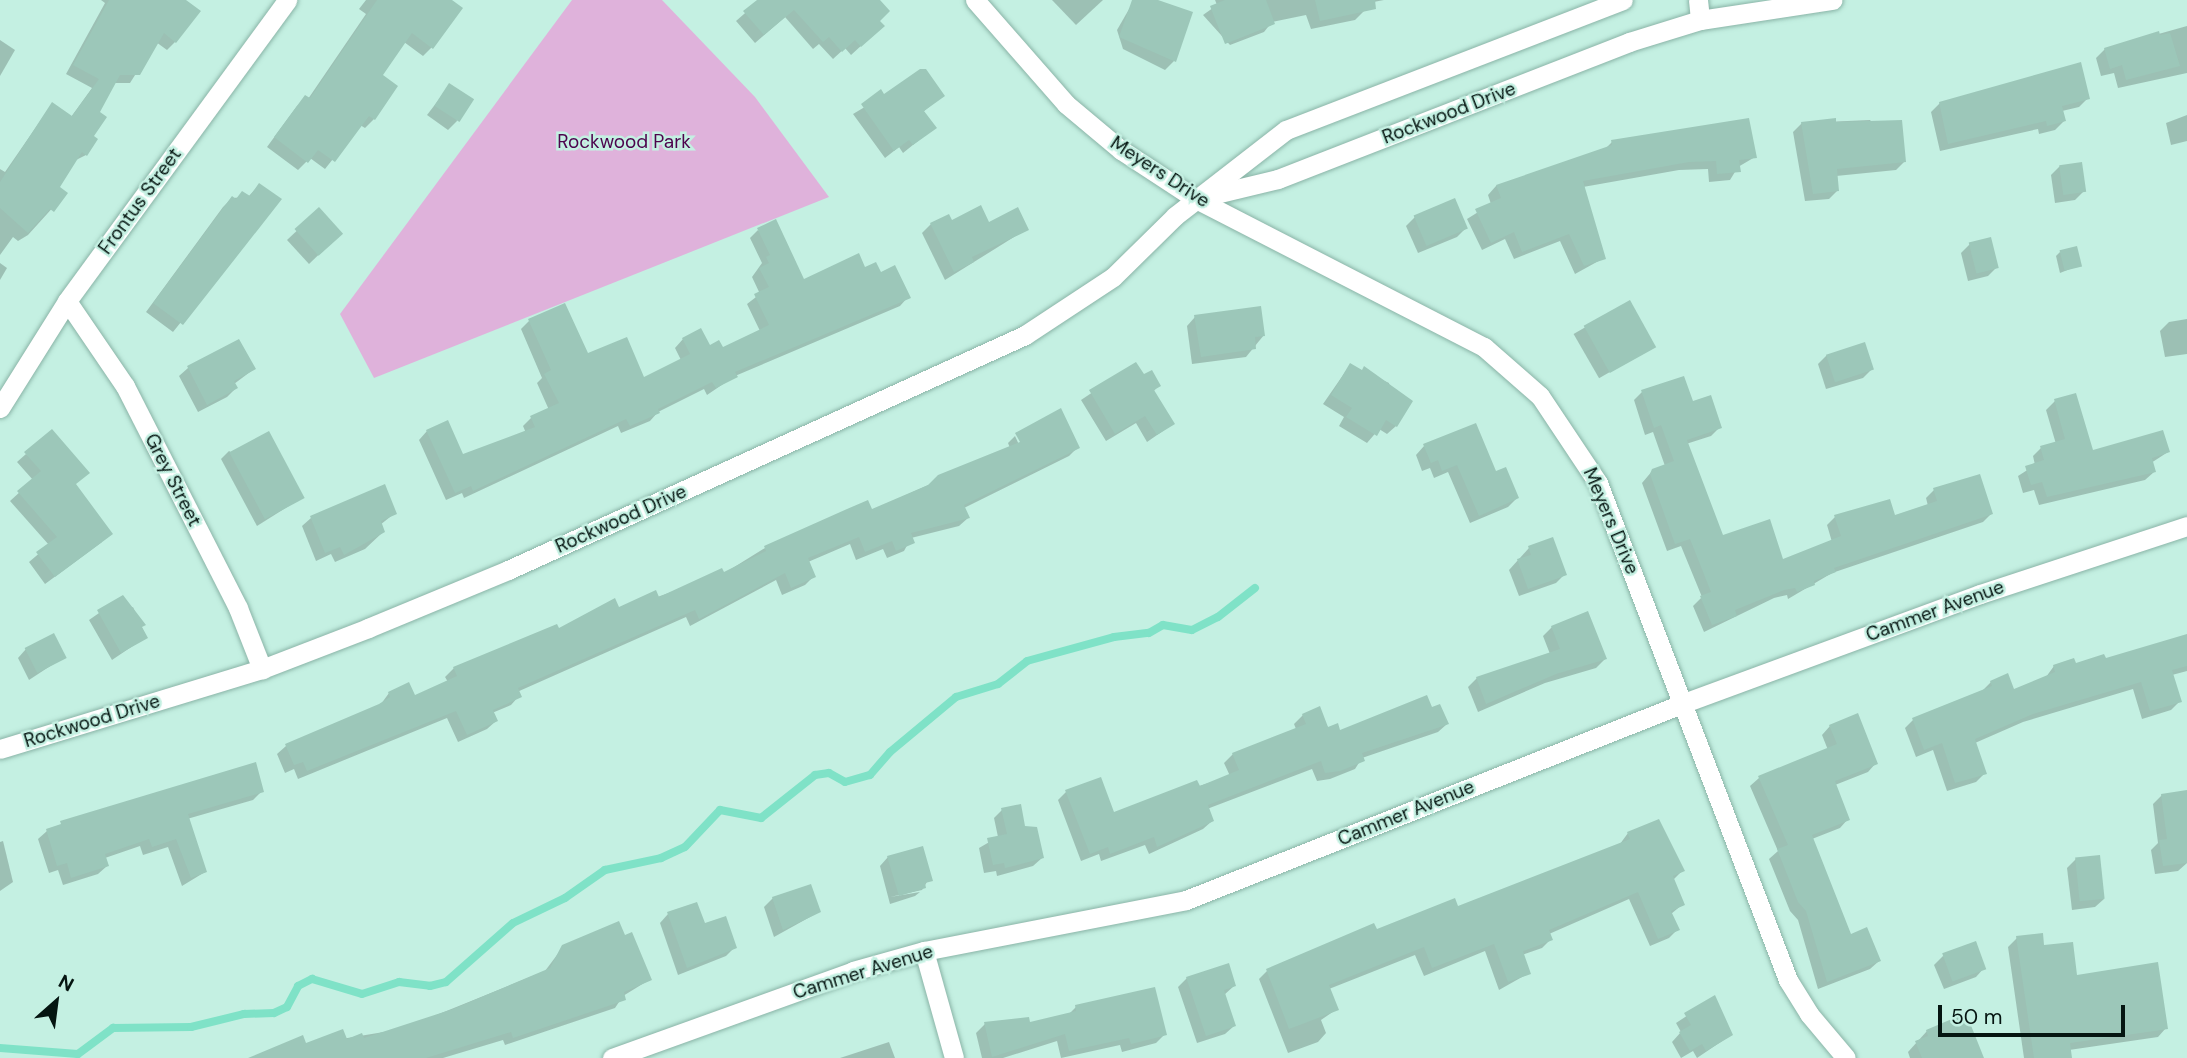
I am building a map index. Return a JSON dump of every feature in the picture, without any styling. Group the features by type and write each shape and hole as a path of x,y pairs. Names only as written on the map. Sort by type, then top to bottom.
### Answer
{"street":[{"name":"Frontus Street","path":"0,408 67,300 287,0"},
{"name":"Meyers Drive","path":"975,0 1066,104 1121,150 1196,199 1445,325 1515,370 1570,435 1598,482 1684,703 1717,802 1788,980 1809,1014 1846,1058"},
{"name":"Rockwood Drive","path":"0,749 262,669 508,570 1026,335 1112,277 1196,199 1286,130 1623,0"},
{"name":"Rockwood Drive","path":"1196,199 1278,179 1629,42 1699,10 1833,0"},
{"name":"Grey Street","path":"67,300 125,386 238,608 262,669"},
{"name":"Cammer Avenue","path":"612,1058 853,971 924,951 1186,900 1684,703 1980,594 2187,526"},
{"path":"924,951 954,1058"}],"green space":[{"name":"Rockwood Park","path":"572,0 662,0 755,97 829,197 374,378 340,314"}],"building":[{"path":"109,0 186,0 201,11 176,43 164,33 140,75 120,75 100,112 107,117 94,136 98,139 87,156 82,152 60,187 68,193 54,212 50,209 28,233 0,208 0,182 52,102 72,116 99,79 73,65"},
{"path":"377,0 452,0 463,8 433,49 412,33 383,75 398,86 375,120 369,116 335,162 318,150 308,163 274,137 305,95 310,98"},
{"path":"757,0 880,0 890,11 880,21 885,26 861,47 855,40 842,52 829,37 823,42 794,10 764,35 743,11"},
{"path":"1132,0 1158,0 1193,12 1176,62 1119,37"},
{"path":"1225,0 1266,0 1275,24 1225,44 1210,6"},
{"path":"1315,0 1375,0 1376,9 1320,21"},
{"path":"2159,31 2160,35 2170,33 2180,66 2126,80 2122,65 2110,69 2104,48"},
{"path":"2081,62 2090,99 2062,106 2066,121 2047,126 2046,121 1948,144 1939,102"},
{"path":"920,69 926,69 945,96 924,111 937,128 913,145 909,140 894,151 861,104 881,89 884,94"},
{"path":"449,83 474,99 459,122 434,106"},
{"path":"1749,118 1757,158 1739,160 1741,172 1717,174 1716,161 1689,162 1583,181 1606,259 1584,266 1569,234 1522,252 1514,232 1491,243 1475,209 1501,198 1496,185 1612,145 1611,140"},
{"path":"1836,118 1836,122 1902,120 1906,162 1837,169 1839,191 1813,194 1801,122"},
{"path":"2082,162 2086,192 2063,195 2059,165"},
{"path":"259,183 282,199 183,325 153,303 232,196 236,199 242,191 250,196"},
{"path":"1455,198 1468,228 1426,246 1414,216"},
{"path":"981,205 989,222 1018,207 1029,230 972,257 974,262 954,272 930,223 949,214 952,220"},
{"path":"319,207 343,234 319,256 294,229"},
{"path":"776,219 804,279 859,253 865,267 876,262 881,272 895,265 911,298 735,372 738,377 716,388 712,382 658,409 660,413 630,426 626,419 473,491 471,486 455,493 426,430 448,420 463,454 535,427 530,416 559,403 544,374 551,370 528,319 565,303 588,353 627,337 644,377 690,354 682,338 701,328 710,345 719,340 723,347 769,325 754,294 769,287 759,268 769,263 766,257 770,255 757,228"},
{"path":"1991,237 1999,268 1976,274 1969,243"},
{"path":"2077,246 2082,266 2065,271 2060,250"},
{"path":"1630,300 1656,347 1610,373 1584,326"},
{"path":"1261,306 1265,336 1255,337 1256,349 1201,357 1194,315"},
{"path":"239,339 256,369 234,381 238,388 207,405 187,366"},
{"path":"1865,342 1874,370 1835,382 1826,355"},
{"path":"1136,362 1144,374 1152,370 1161,386 1154,390 1175,424 1157,435 1145,416 1115,434 1089,390"},
{"path":"1350,363 1362,370 1364,366 1413,401 1397,427 1386,420 1377,436 1346,417 1352,408 1331,395"},
{"path":"1684,376 1693,401 1711,395 1722,428 1687,440 1723,535 1770,519 1783,559 1841,536 1834,515 1890,499 1895,515 1937,501 1933,488 1980,474 1993,514 1834,568 1836,572 1814,581 1815,585 1797,592 1795,588 1784,590 1735,610 1737,616 1712,625 1700,596 1711,592 1690,539 1675,544 1650,474 1652,469 1674,461 1661,425 1654,428 1641,390"},
{"path":"2076,393 2093,450 2163,430 2170,452 2152,458 2156,472 2047,497 2042,482 2031,485 2025,466 2044,460 2040,446 2065,439 2054,399"},
{"path":"1061,408 1080,448 964,505 970,518 911,533 915,543 896,551 892,541 865,552 859,537 808,558 816,577 791,588 785,573 699,619 695,610 518,688 522,697 493,710 498,721 467,735 456,711 307,771 303,762 294,765 285,744 379,704 390,697 388,692 409,682 415,695 457,676 453,667 557,624 559,628 615,598 619,607 656,590 659,597 722,568 724,572 766,551 764,546 847,509 868,500 872,509 928,485 938,475 1020,442 1015,433"},
{"path":"1476,423 1496,471 1506,467 1519,498 1479,516 1457,465 1442,471 1438,460 1431,463 1423,444"},
{"path":"52,429 90,473 76,484 113,534 55,577 36,552 57,537 17,491 41,471 24,452"},
{"path":"269,431 305,498 265,519 229,452"},
{"path":"385,484 397,514 381,521 385,532 344,555 340,547 325,553 310,516"},
{"path":"1553,537 1567,575 1528,589 1517,559 1531,555 1528,546"},
{"path":"123,595 146,625 142,627 148,638 121,653 97,610"},
{"path":"1588,611 1607,659 1556,674 1486,704 1476,677 1560,649 1551,626"},
{"path":"54,633 67,658 37,673 25,648"},
{"path":"2187,634 2187,666 2172,670 2182,702 2150,711 2141,682 2033,714 1975,739 1987,774 1955,783 1942,743 1924,750 1912,718 1992,686 1990,681 2008,673 2014,689 2055,672 2053,665 2074,658 2076,663 2104,654 2106,658"},
{"path":"1427,695 1432,707 1440,704 1449,724 1362,753 1365,761 1340,771 1325,773 1321,761 1208,805 1214,821 1157,847 1154,837 1110,854 1108,847 1090,854 1065,790 1101,777 1114,812 1197,780 1200,786 1239,770 1232,753 1306,724 1302,714 1320,706 1328,727 1338,723 1340,730"},
{"path":"1858,713 1878,764 1835,781 1850,820 1812,835 1851,934 1867,927 1881,961 1827,982 1806,911 1798,902 1777,849 1788,845 1758,776 1837,744 1829,725"},
{"path":"256,762 264,792 188,814 207,872 191,878 176,839 152,847 149,839 105,854 109,866 71,878 67,863 57,866 46,829 61,824 60,821"},
{"path":"2187,790 2187,863 2163,866 2159,840 2167,839 2161,794"},
{"path":"1021,804 1025,826 1037,827 1044,858 1005,868 1004,863 993,865 987,838 1007,834 1001,808"},
{"path":"1659,819 1685,871 1673,876 1685,905 1671,911 1680,930 1658,939 1638,892 1549,930 1553,940 1523,951 1531,974 1508,982 1494,944 1432,968 1424,947 1329,985 1339,1010 1289,1029 1266,969 1374,923 1377,929 1455,898 1458,906 1630,839 1627,832"},
{"path":"923,846 933,881 925,883 926,888 899,896 887,856"},
{"path":"2100,855 2105,899 2080,901 2075,858"},
{"path":"811,884 821,912 783,930 772,897"},
{"path":"697,902 705,923 726,916 737,948 687,968 667,912"},
{"path":"619,921 625,935 632,932 652,980 624,992 626,1000 513,1038 511,1032 426,1058 248,1058 303,1035 306,1043 343,1029 347,1039 362,1033 364,1038 453,1009 550,968 562,945"},
{"path":"2043,933 2044,945 2073,942 2077,975 2158,962 2168,1029 2070,1043 2072,1058 2034,1058 2016,936"},
{"path":"1976,941 1986,969 1952,982 1942,953"},
{"path":"1229,963 1236,986 1224,990 1236,1026 1206,1036 1186,977"},
{"path":"1155,987 1167,1035 1131,1044 1129,1038 1069,1051 1065,1034 992,1057 984,1022 1029,1017 1030,1022 1076,1011 1075,1005"},
{"path":"1715,995 1733,1035 1706,1051 1702,1044 1690,1051 1679,1032 1691,1025 1684,1013"},
{"path":"1966,1013 1984,1058 1922,1058 1915,1041 1928,1036 1926,1030"}],"waterway":[{"path":"0,1048 78,1054 113,1028 191,1027 244,1014 274,1013 287,1007 298,986 312,979 362,994 399,982 430,986 446,982 513,923 565,898 605,870 661,858 685,847 720,810 761,818 815,775 829,773 845,782 870,775 890,752 956,697 998,684 1027,661 1114,637 1149,633 1163,625 1192,630 1218,617 1255,588"}]}
